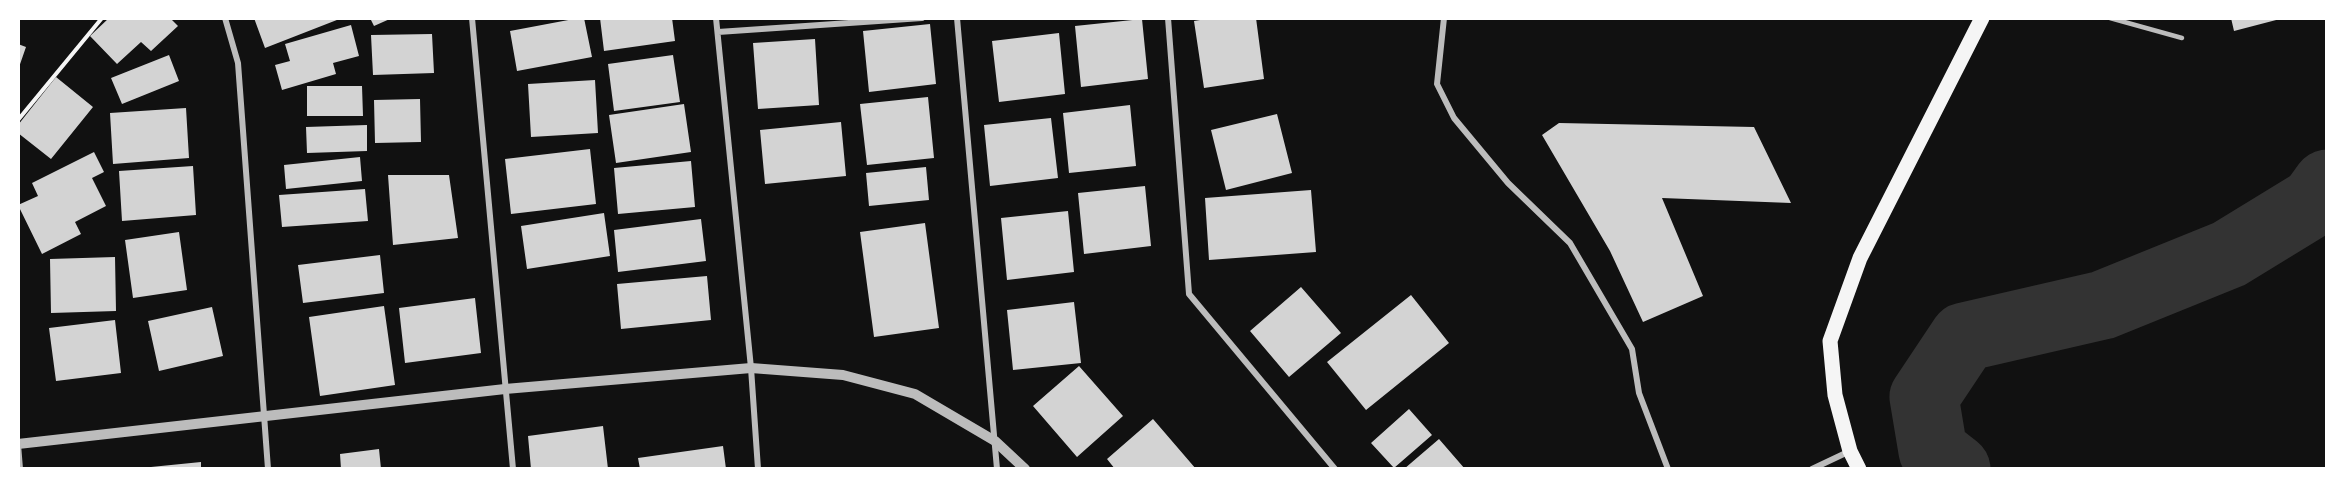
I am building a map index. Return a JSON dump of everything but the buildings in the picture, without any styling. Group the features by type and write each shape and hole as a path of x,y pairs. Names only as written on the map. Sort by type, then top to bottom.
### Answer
{"main road":[{"path":"1859,469 1850,451 1835,395 1830,341 1860,258 1983,18"}],"street":[{"path":"225,18 238,63 268,469"},
{"path":"472,18 513,469"},
{"path":"716,18 751,368 758,469"},
{"path":"718,32 922,18"},
{"path":"957,18 997,469"},
{"path":"1168,18 1189,294 1335,469"},
{"path":"1444,18 1437,84 1454,118 1467,134 1508,183 1569,243 1632,349 1639,393 1668,469"},
{"path":"20,469 18,444 505,389 751,368 843,375 915,394 995,441 1025,469"},
{"path":"1812,469 1850,451"}],"lane":[{"path":"2110,18 2182,38"}],"path":[{"path":"18,120 102,18"}],"waterway":[{"path":"1956,469 1933,451 1924,397 1964,337 2103,305 2229,254 2314,202 2327,184"}]}
